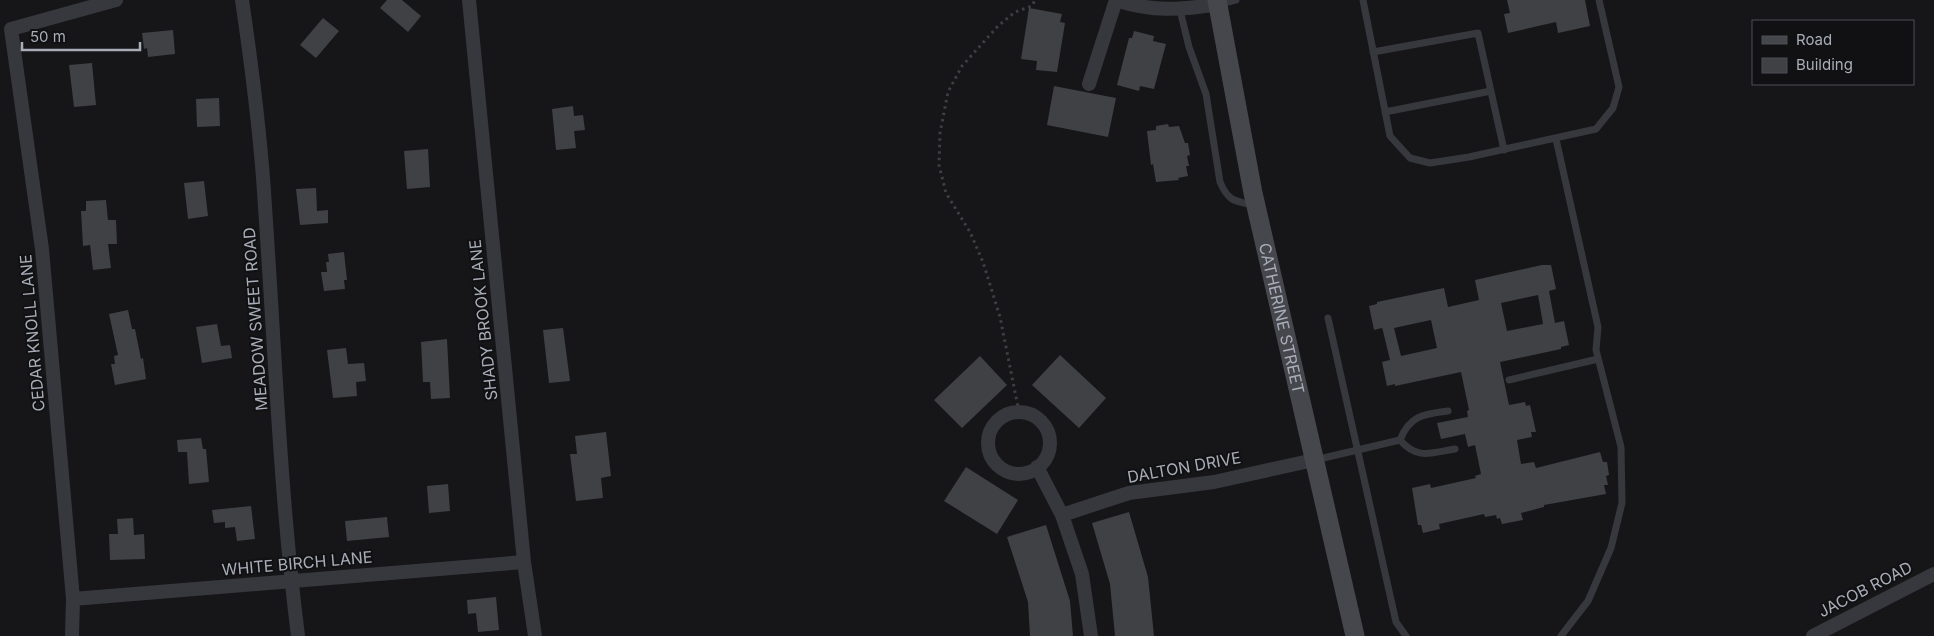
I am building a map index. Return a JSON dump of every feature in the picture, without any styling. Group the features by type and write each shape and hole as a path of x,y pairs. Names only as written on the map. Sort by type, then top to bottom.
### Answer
{"street":[{"name":"CEDAR KNOLL LANE","path":"72,636 73,599 42,249 11,29 116,0"},
{"name":"MEADOW SWEET ROAD","path":"242,0 265,205 270,306 291,580 298,636"},
{"name":"SHADY BROOK LANE","path":"469,0 524,562 535,636"},
{"path":"1089,84 1116,0 1145,8 1180,10 1224,1"},
{"name":"CATHERINE STREET","path":"1224,1 1256,206 1355,636"},
{"path":"1019,412 1031,414 1041,420 1048,430 1050,442 1048,454 1038,467 1020,474 1008,472 998,465 991,455 988,443 990,431 997,421 1007,414 1019,412"},
{"name":"DALTON DRIVE","path":"1062,515 1129,493 1214,482 1314,460"},
{"path":"1038,467 1062,515 1082,574 1091,636"},
{"name":"WHITE BIRCH LANE","path":"73,599 524,562"},
{"name":"JACOB ROAD","path":"1813,636 1934,574"}],"lane":[{"path":"1363,0 1390,136 1410,158 1430,163 1504,150 1596,129 1613,108 1619,88 1599,0"},
{"path":"1180,10 1189,47 1206,94 1220,182 1226,195 1235,201 1256,206"},
{"path":"1373,52 1478,33 1504,150"},
{"path":"1385,112 1491,91"},
{"path":"1556,139 1598,327 1596,350 1621,446 1622,503 1611,548 1588,601 1561,636"},
{"path":"1328,318 1396,622 1406,636"},
{"path":"1509,380 1598,359"},
{"path":"1400,440 1405,428 1412,420 1426,414 1448,411"},
{"path":"1314,460 1358,448 1400,440"},
{"path":"1400,440 1407,448 1418,454 1455,449"}],"path":[{"path":"1019,412 1000,317 983,262 970,232 946,193 939,164 940,132 948,92 962,66 998,26 1015,12 1032,6 1035,0"}],"building":[{"path":"387,0 402,0 421,16 408,32 380,8"},
{"path":"1507,0 1585,0 1590,26 1558,33 1556,22 1508,33 1504,14 1510,13"},
{"path":"1029,8 1062,14 1060,22 1065,23 1057,72 1036,70 1037,61 1021,59"},
{"path":"323,18 339,31 316,58 300,45"},
{"path":"173,30 175,54 148,57 147,48 144,49 142,33"},
{"path":"1134,31 1154,36 1153,41 1166,44 1154,89 1140,86 1139,91 1117,85 1129,38 1132,38"},
{"path":"92,63 96,105 74,107 69,65"},
{"path":"1054,86 1116,98 1108,137 1047,125"},
{"path":"219,98 220,126 197,127 196,99"},
{"path":"573,106 574,116 583,115 585,130 574,131 576,148 556,150 552,109"},
{"path":"1168,124 1169,127 1179,126 1185,143 1188,143 1190,155 1187,156 1189,166 1186,166 1188,176 1178,178 1179,180 1156,182 1153,164 1151,165 1147,131 1156,130 1156,126"},
{"path":"428,149 430,187 407,189 404,151"},
{"path":"204,181 208,216 188,219 184,183"},
{"path":"316,188 317,211 328,210 328,223 300,225 296,189"},
{"path":"106,200 108,220 116,220 117,244 108,244 111,268 93,270 90,245 83,246 81,211 86,211 86,201"},
{"path":"344,252 347,280 344,280 345,289 324,291 321,272 327,272 326,262 329,262 328,254"},
{"path":"1542,265 1551,265 1556,289 1549,291 1555,323 1564,321 1569,345 1561,347 1561,349 1500,362 1509,405 1525,402 1526,406 1530,405 1536,432 1531,432 1532,437 1517,440 1521,464 1534,462 1536,468 1600,452 1603,462 1607,462 1609,475 1606,476 1608,485 1604,485 1606,494 1544,505 1544,507 1521,513 1523,520 1502,524 1500,518 1497,519 1496,515 1485,517 1484,514 1439,524 1440,529 1423,533 1421,525 1418,525 1412,488 1430,484 1431,488 1476,478 1475,476 1481,474 1475,445 1468,447 1465,434 1441,439 1437,423 1468,417 1467,411 1469,410 1461,372 1387,386 1382,362 1390,360 1382,328 1374,330 1369,306 1377,304 1377,302 1444,288 1448,307 1479,300 1475,280","holes":["1538,295 1543,324 1507,331 1501,303","1431,320 1437,348 1401,356 1394,328"]},
{"path":"128,310 132,329 135,329 141,359 143,358 146,379 115,385 111,364 115,364 114,356 118,355 109,314"},
{"path":"217,324 221,346 230,345 232,358 202,363 196,327"},
{"path":"563,328 570,381 549,383 543,330"},
{"path":"447,339 450,398 431,399 430,382 423,382 421,342"},
{"path":"346,348 348,364 364,363 366,381 356,382 357,396 333,398 327,350"},
{"path":"1060,355 1106,398 1079,428 1032,385"},
{"path":"980,356 1007,385 962,428 934,400"},
{"path":"606,432 611,476 601,478 603,498 576,501 570,454 577,454 575,436"},
{"path":"201,438 203,449 206,449 209,482 189,484 187,452 178,452 177,440"},
{"path":"966,467 1018,500 997,534 944,501"},
{"path":"448,484 450,511 429,513 427,486"},
{"path":"251,506 255,539 237,541 235,527 225,528 225,522 214,523 212,510"},
{"path":"1129,512 1148,577 1154,636 1115,636 1110,584 1092,523"},
{"path":"387,517 389,537 347,541 345,521"},
{"path":"133,518 134,535 144,534 145,559 110,560 109,534 118,534 117,519"},
{"path":"1046,525 1070,601 1073,636 1030,636 1028,602 1007,537"},
{"path":"496,597 499,630 478,632 476,613 468,614 467,600"}]}
